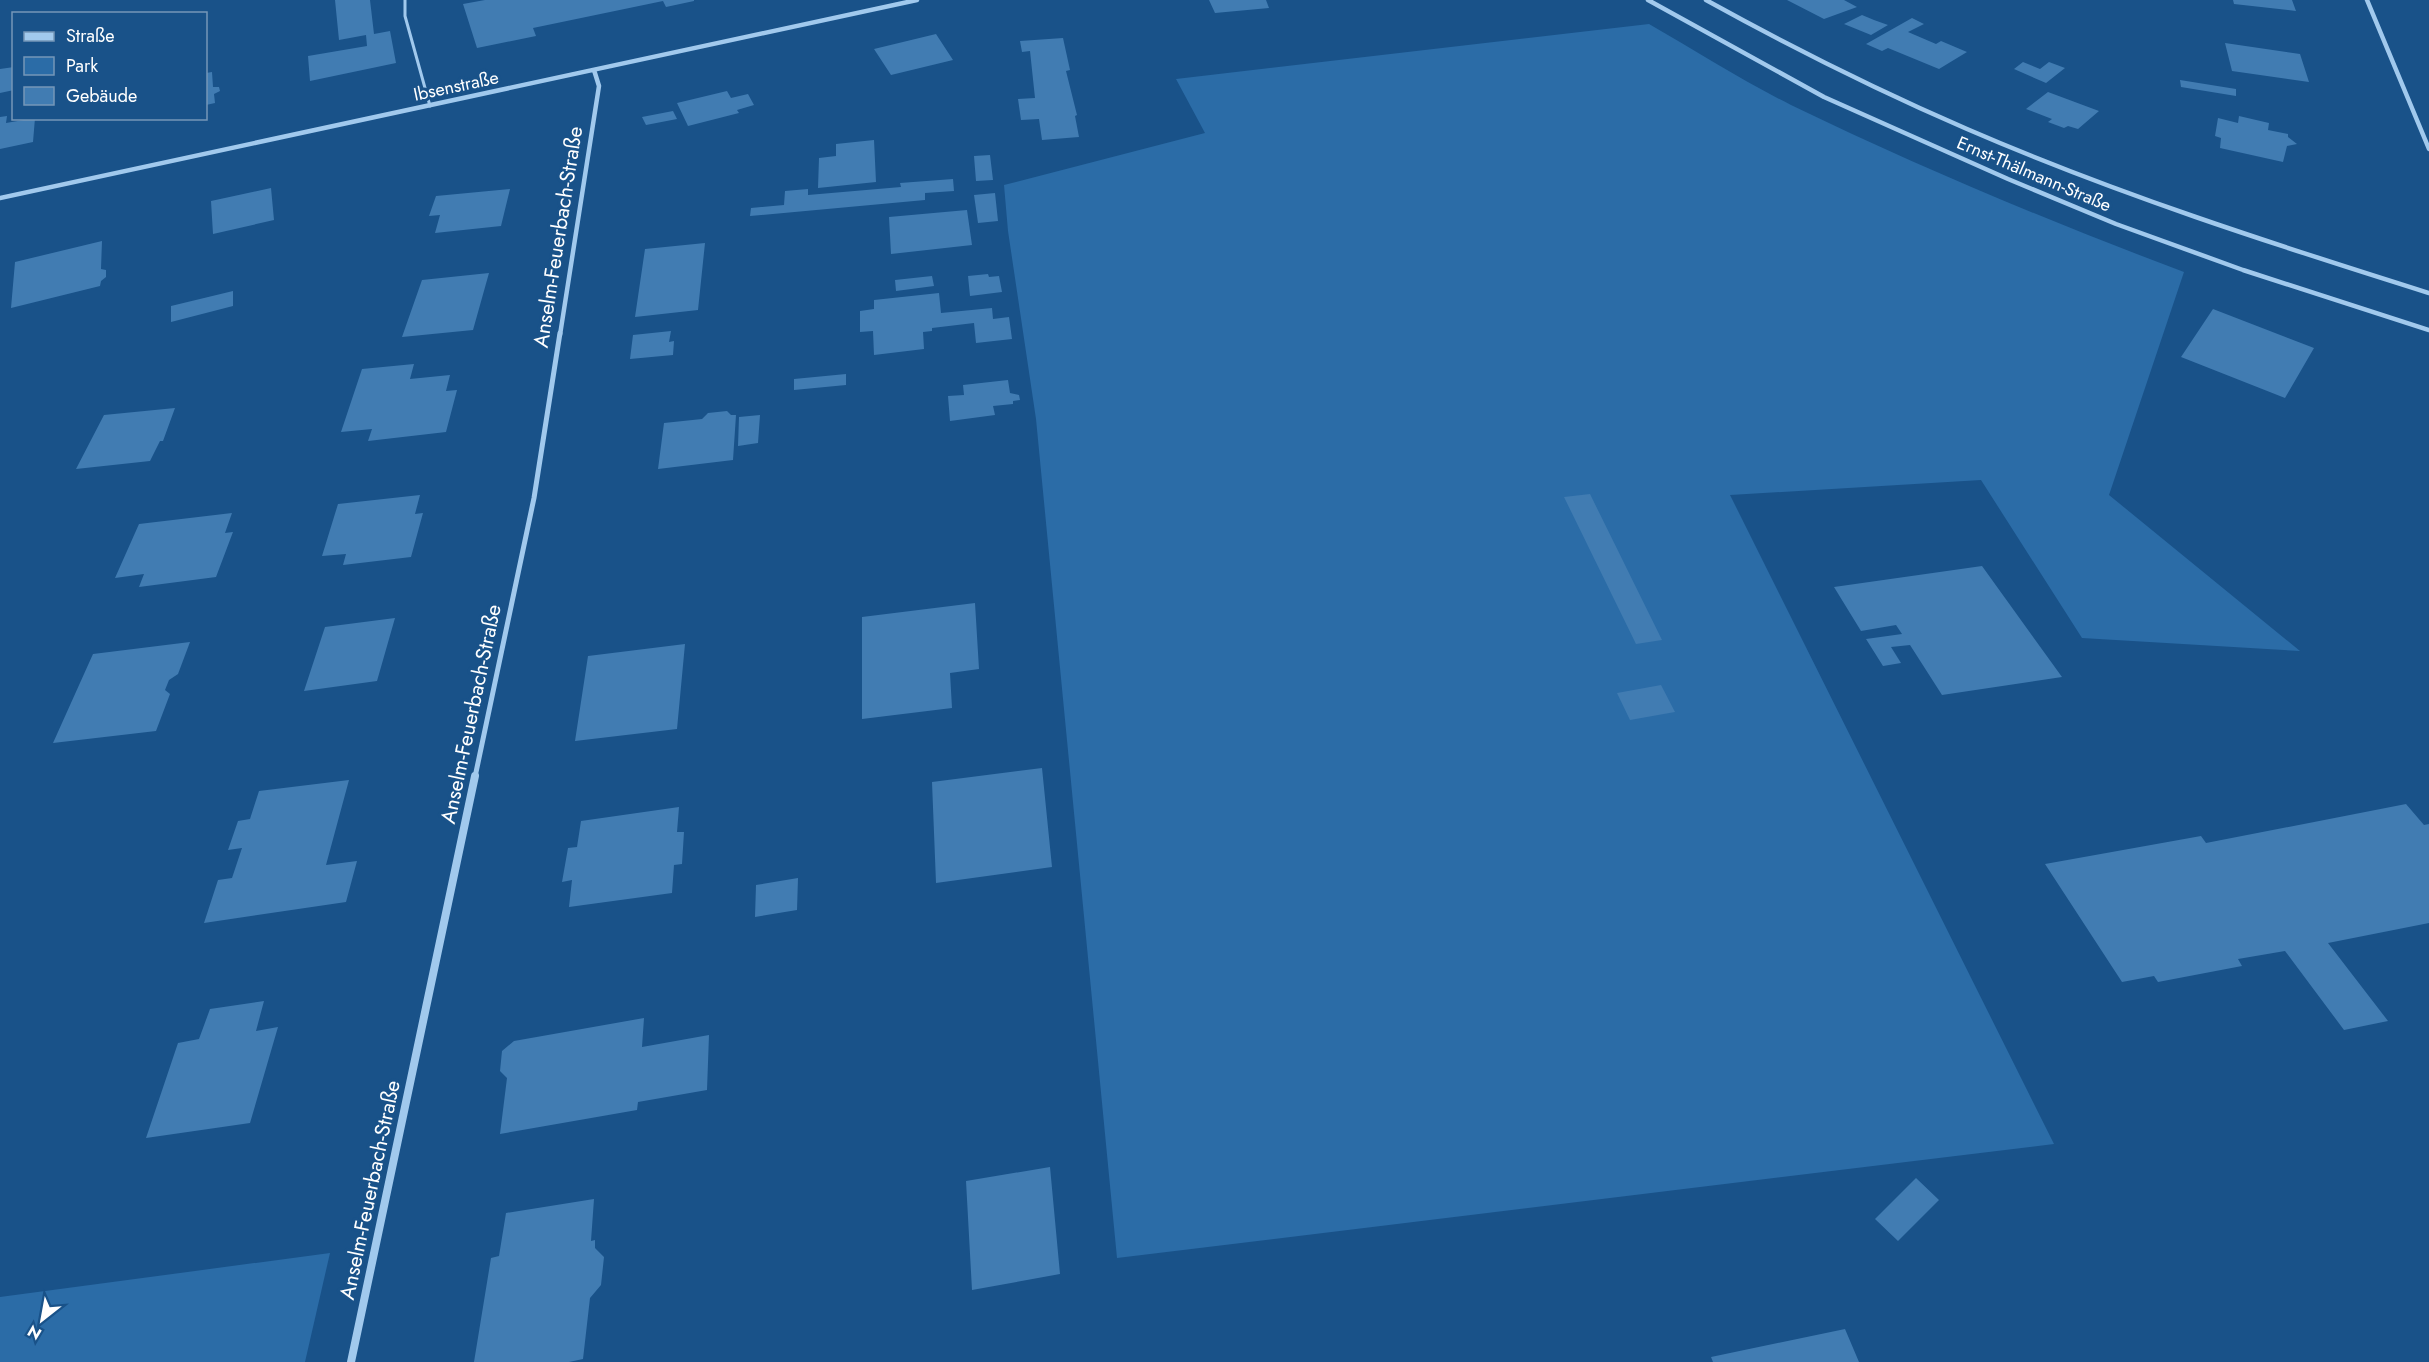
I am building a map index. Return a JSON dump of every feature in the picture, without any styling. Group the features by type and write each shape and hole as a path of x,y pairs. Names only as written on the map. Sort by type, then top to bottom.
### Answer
{"street":[{"name":"Ibsenstraße","path":"0,198 917,0"},
{"name":"Ernst-Thälmann-Straße","path":"1648,0 1824,97 2008,180 2116,224 2243,270 2429,330"},
{"name":"Ernst-Thälmann-Straße","path":"1706,0 1829,65 1962,126 2095,180 2243,232 2429,292"},
{"path":"2367,0 2429,149"},
{"name":"Anselm-Feuerbach-Straße","path":"351,1362 534,498 599,86 594,70"}],"lane":[{"path":"405,0 405,16 430,106"}],"green space":[{"path":"1649,24 1755,86 1839,128 2084,234 2184,272 2109,495 2300,651 2082,638 1981,480 1730,495 2054,1144 1117,1258 1036,419 1008,231 1004,185 1205,133 1176,79"},
{"path":"330,1253 305,1362 0,1362 0,1297"}],"building":[{"path":"335,0 370,0 374,34 390,31 396,63 310,81 308,56 367,46 366,35 339,40"},
{"path":"485,0 694,1 666,7 663,1 533,28 536,36 477,48 463,4"},
{"path":"1209,0 1266,0 1269,8 1215,13"},
{"path":"1787,0 1844,0 1857,7 1824,19"},
{"path":"2233,0 2292,0 2296,11 2234,4"},
{"path":"1862,15 1888,25 1871,35 1844,24"},
{"path":"1912,18 1924,24 1908,32 1936,44 1941,41 1967,52 1939,69 1888,48 1882,51 1866,44"},
{"path":"936,34 953,60 891,75 874,49"},
{"path":"1063,38 1070,70 1066,71 1077,115 1075,116 1079,137 1042,140 1039,119 1021,120 1018,99 1035,98 1030,51 1022,52 1020,41"},
{"path":"2225,43 2300,54 2309,82 2232,71"},
{"path":"2023,62 2040,69 2049,62 2065,68 2046,83 2014,69"},
{"path":"12,67 12,90 0,93 0,69"},
{"path":"212,72 213,87 219,87 220,91 214,94 215,103 207,105 207,73"},
{"path":"2180,80 2236,89 2236,96 2181,87"},
{"path":"727,91 731,98 748,94 754,105 737,110 739,113 688,126 677,103"},
{"path":"2048,92 2099,111 2078,129 2068,126 2064,128 2048,122 2052,119 2026,109"},
{"path":"673,111 677,119 646,125 642,117"},
{"path":"7,116 6,123 35,120 33,142 0,149 0,117"},
{"path":"2239,116 2269,123 2268,130 2288,134 2288,137 2297,144 2287,146 2283,162 2220,148 2221,138 2215,136 2218,118 2238,123"},
{"path":"874,140 876,182 818,188 819,158 836,156 836,144"},
{"path":"990,155 993,180 976,181 974,156"},
{"path":"953,179 954,191 925,193 925,200 750,216 751,208 784,205 785,191 808,189 808,195 901,187 900,183"},
{"path":"271,188 274,220 213,234 211,201"},
{"path":"510,189 501,226 435,233 440,215 429,216 436,196"},
{"path":"995,193 998,221 978,223 974,195"},
{"path":"967,210 972,245 891,254 889,217"},
{"path":"102,241 101,269 106,270 106,277 101,281 100,286 11,308 15,262"},
{"path":"705,243 698,310 635,317 645,249"},
{"path":"489,273 473,330 402,337 422,280"},
{"path":"988,274 989,277 999,276 1002,292 970,296 968,276"},
{"path":"932,276 934,286 896,291 895,280"},
{"path":"233,291 233,306 171,322 171,306"},
{"path":"939,293 941,313 992,308 993,319 1009,317 1012,339 976,343 974,323 932,328 932,331 923,332 924,349 874,355 873,331 860,332 860,311 874,309 874,300"},
{"path":"2213,309 2314,348 2285,398 2181,357"},
{"path":"671,331 669,342 674,341 673,355 630,359 633,335"},
{"path":"414,364 410,379 450,375 446,391 457,390 446,432 368,441 372,429 341,432 362,369"},
{"path":"846,374 846,385 794,390 794,379"},
{"path":"1008,380 1010,393 1019,395 1020,400 1013,401 1013,404 993,406 995,415 950,421 948,396 964,395 963,385"},
{"path":"175,408 163,441 160,441 150,461 76,469 104,415"},
{"path":"727,411 731,415 736,415 733,460 658,469 664,423 702,419 708,413"},
{"path":"760,415 758,443 738,446 739,417"},
{"path":"1590,494 1662,640 1636,644 1564,497"},
{"path":"420,495 415,514 423,513 411,557 343,565 346,554 322,556 338,504"},
{"path":"232,513 225,533 233,532 216,577 139,587 144,574 115,578 139,524"},
{"path":"1982,566 2062,677 1942,695 1910,645 1891,647 1901,663 1883,666 1866,639 1902,634 1896,625 1861,631 1834,587"},
{"path":"975,603 979,669 950,673 952,708 862,719 862,617"},
{"path":"395,618 377,681 304,691 325,627"},
{"path":"190,642 178,674 169,680 165,690 170,694 156,731 53,743 93,654"},
{"path":"685,644 677,729 575,741 588,656"},
{"path":"1661,685 1675,712 1630,720 1617,693"},
{"path":"1042,768 1052,867 936,883 932,782"},
{"path":"349,780 326,865 357,861 346,902 204,923 218,880 232,878 242,848 228,850 238,821 250,819 259,791"},
{"path":"2406,804 2424,825 2429,824 2429,923 2328,943 2388,1021 2344,1030 2285,951 2238,959 2242,966 2158,982 2154,976 2122,982 2045,864 2201,836 2206,843"},
{"path":"679,807 677,832 684,832 682,864 674,865 672,893 569,907 572,880 562,882 568,848 577,847 581,821"},
{"path":"798,878 797,910 755,917 756,885"},
{"path":"264,1001 256,1031 278,1027 250,1123 146,1138 178,1043 199,1039 210,1009"},
{"path":"644,1018 642,1047 709,1035 707,1090 638,1102 637,1110 500,1134 507,1078 500,1071 502,1051 514,1041"},
{"path":"1050,1167 1060,1274 972,1290 966,1181"},
{"path":"1916,1178 1939,1200 1898,1241 1875,1219"},
{"path":"594,1199 591,1241 595,1240 595,1248 604,1257 601,1285 590,1298 583,1359 569,1362 474,1362 491,1258 499,1256 506,1213"},
{"path":"1845,1329 1859,1362 1713,1362 1711,1357"}]}
